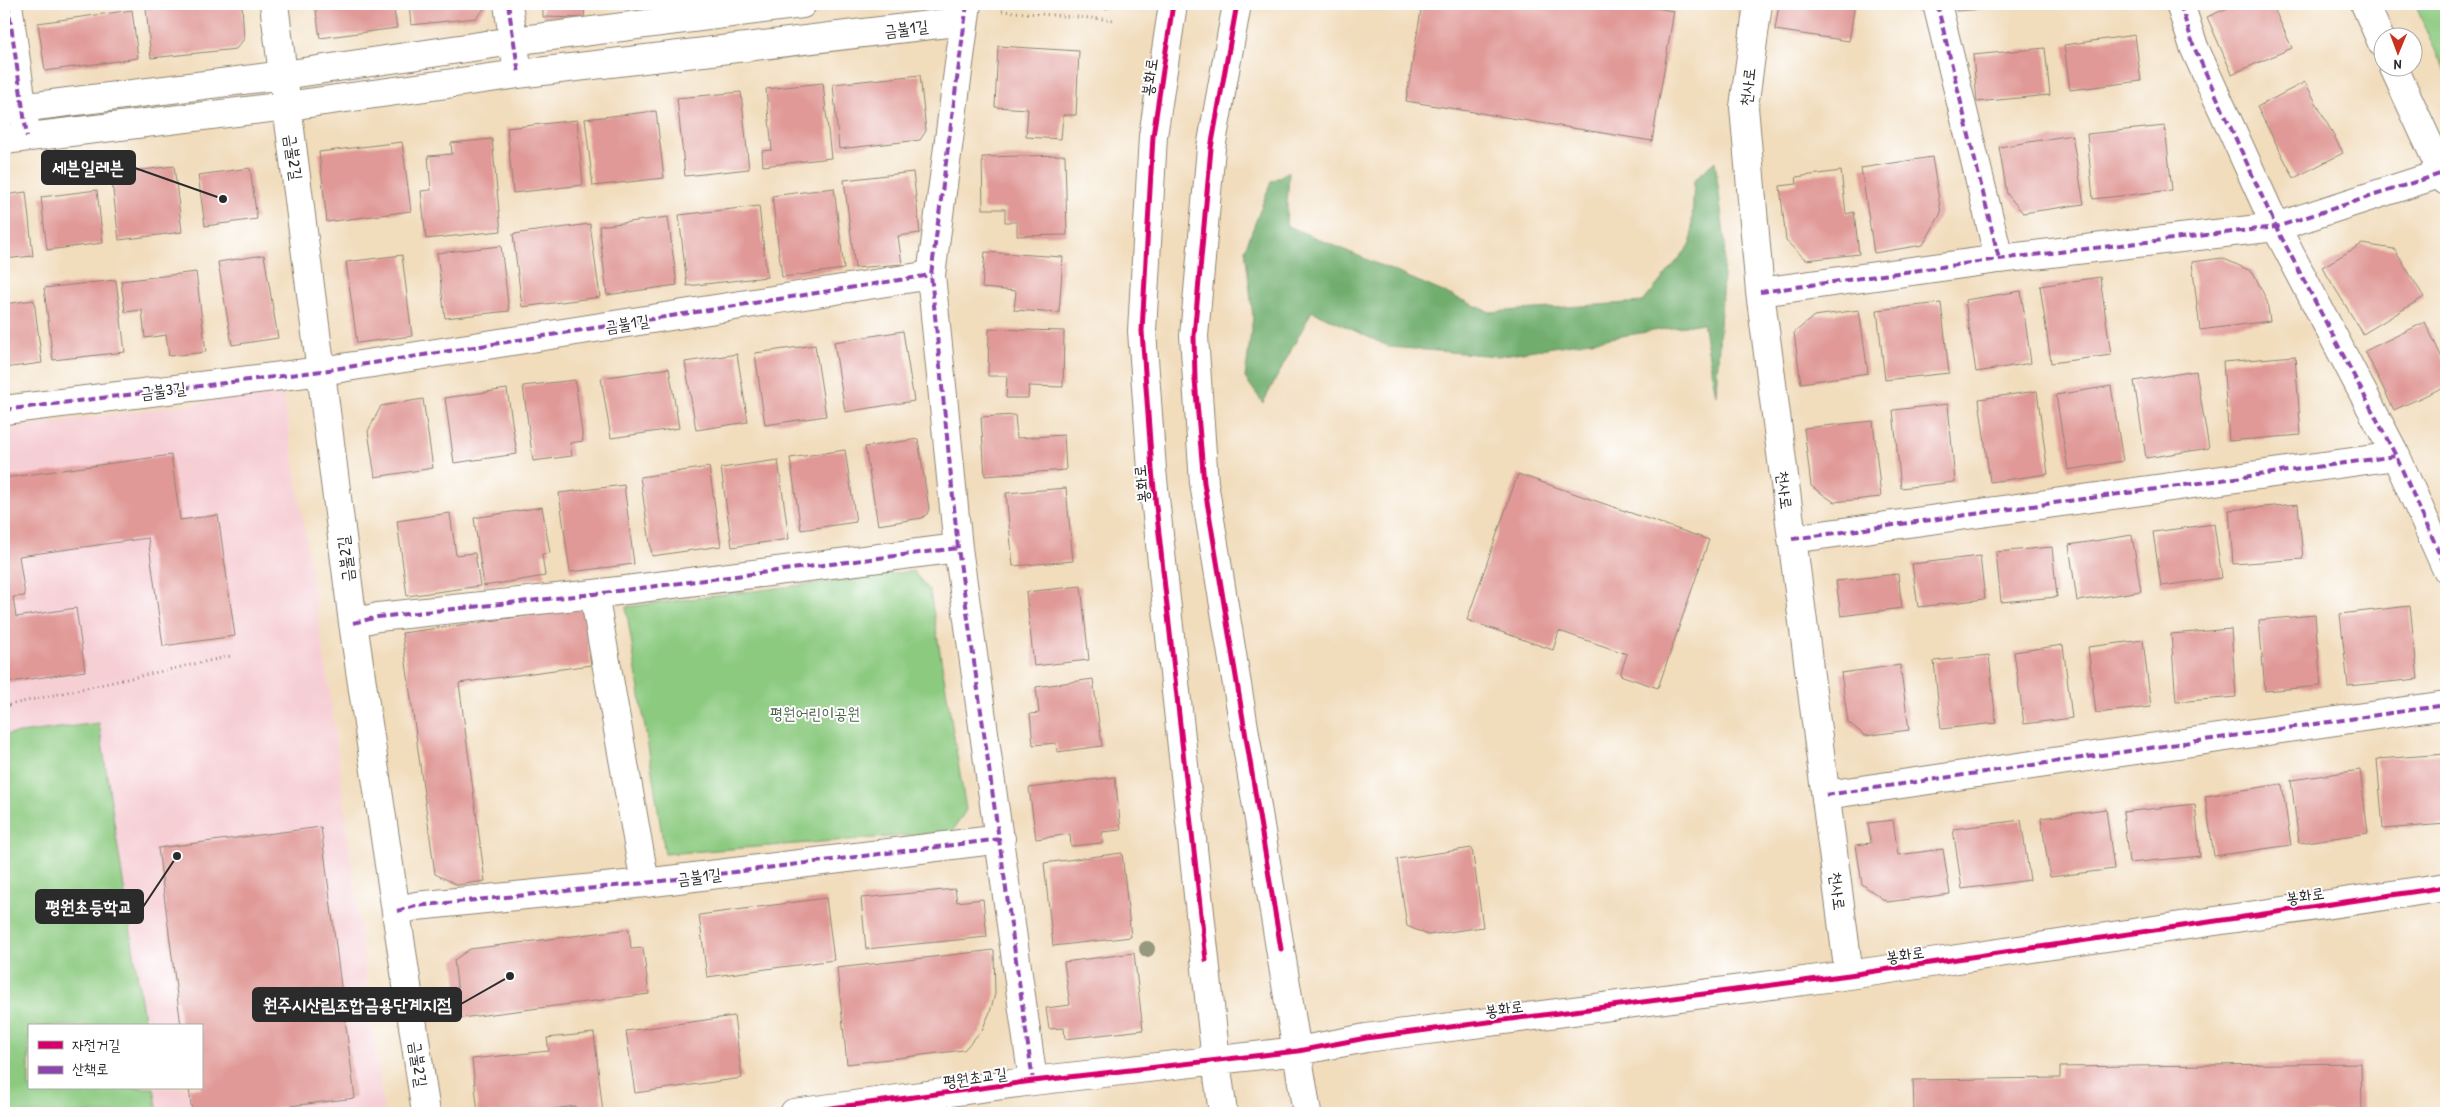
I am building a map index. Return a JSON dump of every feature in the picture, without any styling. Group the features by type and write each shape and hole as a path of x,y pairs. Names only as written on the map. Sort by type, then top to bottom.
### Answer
{"street":[{"path":"8,4 15,138 287,106"},
{"name":"금불2길","path":"274,4 353,623 426,1113"},
{"path":"508,4 519,74"},
{"path":"13,109 284,75 513,41 802,4"},
{"name":"봉화로","path":"1172,4 1153,136 1142,330 1152,470 1223,1113"},
{"path":"1237,4 1211,148 1194,336 1195,380 1204,483 1307,1113"},
{"name":"천사로","path":"1758,4 1744,107 1760,292 1849,975"},
{"path":"1937,4 1999,259"},
{"path":"2180,4 2194,48 2276,227 2396,456 2446,568"},
{"path":"2365,4 2375,28"},
{"path":"966,11 931,275 958,548 1001,840 1033,1081"},
{"name":"금불1길","path":"287,106 966,11"},
{"path":"1760,292 1999,259 2276,227 2445,176 2399,78"},
{"name":"금불1길","path":"322,371 931,275"},
{"name":"금불3길","path":"4,410 322,371"},
{"path":"1792,539 2396,456"},
{"path":"353,623 378,617 594,594 958,548"},
{"path":"594,594 605,704 645,883"},
{"path":"1826,794 2446,705"},
{"name":"금불1길","path":"397,910 416,906 645,883 1001,840"},
{"name":"봉화로","path":"1298,1051 1366,1038 1849,975 2446,887"},
{"name":"평원초교길","path":"794,1113 1033,1081 1298,1051"}],"path":[{"path":"966,11 1115,20"},
{"path":"4,706 231,656"}],"shaded area":[{"path":"283,392 329,686 384,1113 4,1113 4,429"}],"green space":[{"path":"2415,4 2446,4 2446,72 2433,46"},
{"path":"1715,161 1725,242 1716,395 1703,323 1497,356 1390,347 1312,311 1263,403 1245,378 1253,317 1245,249 1271,182 1289,171 1286,225 1490,312 1643,302 1691,244 1694,180"},
{"name":"평원어린이공원","path":"913,571 930,592 966,810 952,832 665,854 626,607"},
{"path":"99,723 145,1024 28,1024 28,1090 154,1090 158,1113 4,1113 4,735"}],"building":[{"path":"188,4 242,4 244,39 236,49 151,58 146,8"},
{"path":"315,4 393,4 397,28 320,38"},
{"path":"409,4 486,4 486,7 476,18 411,25"},
{"path":"543,4 585,4 584,18 543,17"},
{"path":"1067,4 1108,4 1107,9"},
{"path":"1422,4 1628,4 1674,11 1652,141 1406,101"},
{"path":"1779,4 1855,4 1849,41 1775,30"},
{"path":"1956,4 2026,4 2027,6 1956,11"},
{"path":"2237,4 2272,4 2292,48 2232,74 2207,17"},
{"path":"132,10 138,58 45,71 38,23"},
{"path":"2135,35 2141,81 2070,90 2064,45"},
{"path":"998,46 1079,51 1076,115 1063,115 1061,139 1026,137 1028,109 995,107"},
{"path":"2045,48 2050,95 1977,102 1973,55"},
{"path":"920,75 926,131 920,140 839,149 833,84"},
{"path":"2305,82 2343,153 2294,178 2257,107"},
{"path":"823,83 831,158 763,166 762,151 772,150 766,89"},
{"path":"741,92 749,169 685,176 677,98"},
{"path":"656,111 664,178 593,186 585,119"},
{"path":"577,120 583,185 513,193 507,128"},
{"path":"2165,126 2172,190 2093,199 2087,134"},
{"path":"2072,135 2084,204 2023,213 2007,194 1999,147"},
{"path":"492,139 501,231 426,239 421,191 431,190 428,156 452,154 451,143"},
{"path":"402,142 411,211 327,222 319,152"},
{"path":"1065,155 1067,235 1017,236 1017,222 1005,222 1005,209 983,209 982,157"},
{"path":"1932,157 1941,213 1923,245 1874,253 1861,168"},
{"path":"174,166 182,232 119,240 111,174"},
{"path":"250,168 257,219 205,226 198,175"},
{"path":"1841,171 1846,214 1854,212 1859,254 1806,260 1786,241 1780,186 1797,184 1796,177"},
{"path":"913,172 920,233 898,236 902,264 855,268 844,180"},
{"path":"834,188 844,269 782,277 772,196"},
{"path":"97,190 103,243 47,250 41,197"},
{"path":"26,192 33,256 4,259 4,195"},
{"path":"759,206 767,277 687,286 679,215"},
{"path":"668,217 677,285 607,295 599,226"},
{"path":"590,224 600,297 522,307 513,234"},
{"path":"2362,244 2394,249 2424,297 2363,334 2322,267"},
{"path":"501,246 509,311 445,318 437,253"},
{"path":"985,252 1063,257 1059,313 1014,310 1016,291 982,288"},
{"path":"264,255 278,338 232,345 218,262"},
{"path":"402,255 412,336 357,343 346,262"},
{"path":"2222,258 2253,272 2267,301 2270,321 2200,330 2192,262"},
{"path":"196,272 206,352 169,356 166,335 145,338 142,310 125,312 121,281"},
{"path":"2100,277 2111,355 2051,363 2040,286"},
{"path":"116,280 125,352 53,360 44,288"},
{"path":"2021,291 2031,363 1976,372 1965,300"},
{"path":"34,300 42,363 4,368 4,304"},
{"path":"1941,303 1949,373 1885,380 1877,310"},
{"path":"1859,310 1868,373 1801,383 1794,333 1814,316"},
{"path":"2425,322 2446,366 2446,386 2394,410 2365,351"},
{"path":"989,329 1064,331 1063,387 1029,386 1028,398 1006,398 1007,376 988,376"},
{"path":"903,331 914,401 845,412 834,342"},
{"path":"815,345 826,416 765,425 755,353"},
{"path":"737,354 748,422 696,430 685,362"},
{"path":"2295,356 2301,435 2229,441 2223,362"},
{"path":"669,368 679,428 611,438 601,378"},
{"path":"2196,371 2209,448 2146,458 2134,381"},
{"path":"575,380 583,441 570,443 572,456 533,461 523,386"},
{"path":"2111,386 2123,461 2068,470 2056,395"},
{"path":"507,389 517,454 454,463 445,398"},
{"path":"2037,391 2048,474 1990,482 1979,399"},
{"path":"423,399 433,468 375,477 368,431 381,406"},
{"path":"1948,404 1955,482 1901,488 1893,410"},
{"path":"1015,415 1017,438 1064,435 1066,470 985,476 981,417"},
{"path":"1873,421 1881,497 1834,502 1811,486 1804,428"},
{"path":"918,439 929,509 927,514 922,518 878,525 865,447"},
{"path":"845,450 856,522 801,530 790,458"},
{"path":"171,455 180,520 218,515 235,636 163,646 148,538 19,556 25,596 13,597 16,617 76,608 85,671 4,683 4,478"},
{"path":"778,460 789,539 732,547 721,468"},
{"path":"709,467 721,546 652,556 640,477"},
{"path":"1518,474 1709,540 1658,688 1620,675 1627,654 1559,631 1553,650 1467,620"},
{"path":"624,485 634,564 570,572 559,493"},
{"path":"1066,488 1073,561 1013,566 1006,493"},
{"path":"2298,504 2303,559 2233,564 2229,510"},
{"path":"542,507 550,553 542,554 545,576 484,586 474,518"},
{"path":"450,513 456,555 475,553 480,586 407,596 397,521"},
{"path":"2214,524 2222,578 2161,586 2153,532"},
{"path":"2132,535 2141,591 2077,601 2069,545"},
{"path":"2052,547 2057,597 2001,602 1996,552"},
{"path":"1980,556 1985,599 1918,607 1912,564"},
{"path":"1898,574 1902,608 1841,616 1836,581"},
{"path":"1081,586 1089,660 1034,666 1026,592"},
{"path":"2410,606 2418,679 2348,686 2340,614"},
{"path":"584,608 591,665 459,683 485,881 458,885 435,874 402,633"},
{"path":"2315,615 2321,686 2265,691 2259,620"},
{"path":"2231,629 2236,697 2176,702 2171,634"},
{"path":"2143,640 2151,707 2096,713 2088,647"},
{"path":"2063,645 2072,718 2024,724 2014,652"},
{"path":"1989,655 1996,723 1941,729 1934,661"},
{"path":"1900,665 1909,730 1865,736 1848,722 1841,673"},
{"path":"1093,679 1102,746 1057,752 1056,743 1033,745 1030,714 1039,713 1036,687"},
{"path":"2446,754 2446,824 2383,829 2377,759"},
{"path":"2360,770 2368,833 2299,843 2291,780"},
{"path":"1115,777 1121,830 1102,832 1103,843 1071,846 1070,834 1036,839 1029,788"},
{"path":"2282,784 2291,845 2214,856 2205,796"},
{"path":"2195,804 2200,856 2129,863 2123,812"},
{"path":"2106,809 2114,869 2050,877 2041,818"},
{"path":"1893,820 1898,855 1943,849 1950,894 1887,902 1862,884 1856,845 1871,843 1868,823"},
{"path":"2021,820 2030,880 1962,889 1953,829"},
{"path":"321,827 355,1098 234,1113 192,1113 189,1090 202,1090 202,1024 181,1024 158,848"},
{"path":"1472,848 1483,927 1428,935 1407,926 1397,859"},
{"path":"1122,853 1131,937 1053,946 1044,863"},
{"path":"955,889 957,902 983,899 987,937 866,949 861,898"},
{"path":"826,898 834,960 707,977 699,915"},
{"path":"629,929 631,949 643,948 649,994 461,1018 454,960 470,949"},
{"path":"994,950 995,994 990,1012 982,1030 964,1050 847,1064 837,968"},
{"path":"1134,953 1143,1030 1065,1039 1064,1028 1049,1029 1046,1008 1070,1005 1064,962"},
{"path":"734,1016 742,1078 635,1093 626,1031"},
{"path":"594,1033 603,1113 576,1113 575,1106 526,1113 478,1113 472,1059 549,1051 547,1038"},
{"path":"2361,1063 2362,1113 1914,1113 1913,1080 2060,1078 2060,1067"}],"marked path":[{"path":"8,4 27,137"},
{"path":"508,4 519,74"},
{"path":"967,4 931,275 958,548 1033,1081"},
{"path":"1937,4 1999,259"},
{"path":"2180,4 2194,47 2276,227 2396,456 2446,568"},
{"path":"1760,292 1999,259 2276,227 2446,172"},
{"path":"4,410 322,371 931,275"},
{"path":"1792,539 2396,456"},
{"path":"353,623 378,617 594,594 958,548"},
{"path":"1826,795 2446,705"},
{"path":"397,911 416,906 645,883 1001,839"}],"cycle path":[{"path":"1173,4 1153,136 1142,331 1152,470 1206,960"},
{"path":"1237,4 1211,148 1194,336 1195,380 1204,483 1281,949"},
{"path":"794,1113 1033,1081 1298,1051 1366,1038 1849,975 2446,887"}],"place":[{"name":"세븐일레븐","path":"223,199"},
{"name":"평원초등학교","path":"177,856"},
{"name":"원주시산림조합금용단계지점","path":"510,976"}]}
